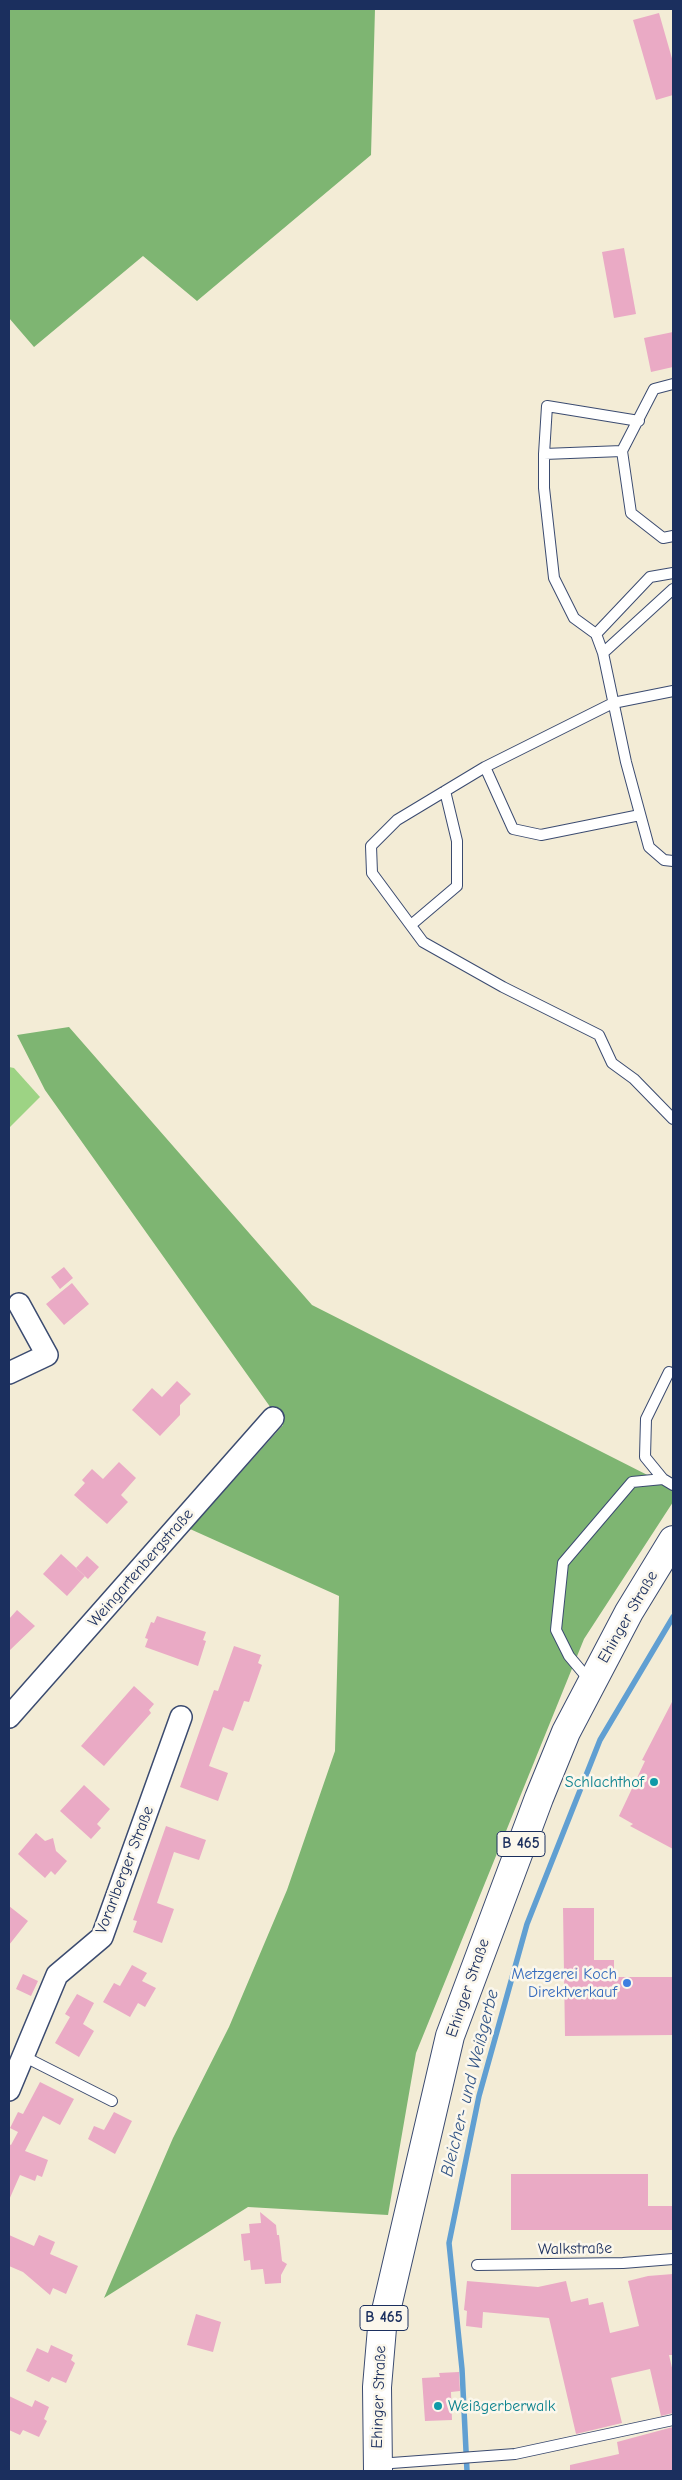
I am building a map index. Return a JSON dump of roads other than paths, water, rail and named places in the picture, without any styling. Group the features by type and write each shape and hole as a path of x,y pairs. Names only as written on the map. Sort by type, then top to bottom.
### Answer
{"main road":[{"name":"Ehinger Straße","path":"378,2468 378,2387 382,2328 450,2036 539,1798 566,1732 629,1612 673,1540"}],"street":[{"path":"9,1373 47,1355 19,1304"},
{"name":"Weingartenbergstraße","path":"9,1718 273,1418"},
{"name":"Vorarlberger Straße","path":"9,2090 57,1976 102,1937 181,1717"}],"lane":[{"path":"673,384 654,390 622,451 630,513 663,538 673,536"},
{"path":"639,421 547,406 544,488 554,578 574,618 596,634 603,653 613,703 649,847 664,860 673,861"},
{"path":"544,454 622,451"},
{"path":"596,634 650,577 673,573"},
{"path":"603,653 673,589"},
{"path":"673,691 613,703 485,768 397,820 371,846 372,873 423,942 502,987 599,1035 612,1063 634,1079 673,1119"},
{"path":"485,768 513,829 541,835 640,815"},
{"path":"411,925 457,886 457,841 444,792"},
{"path":"669,1372 646,1419 645,1457 663,1479 673,1485"},
{"path":"591,1682 569,1656 556,1630 563,1563 632,1482 663,1479"},
{"path":"23,2056 112,2101"},
{"name":"Walkstraße","path":"477,2265 623,2263 673,2259"},
{"path":"378,2468 453,2458 515,2454 673,2420"}],"waterway":[{"name":"Bleicher- und Weißgerbe","path":"467,2471 462,2369 449,2243 479,2096 527,1924 600,1740 673,1617"}],"place":[{"name":"Schlachthof","path":"654,1782"},
{"name":"Metzgerei Koch Direktverkauf","path":"627,1983"},
{"name":"Weißgerberwalk","path":"438,2406"}]}
